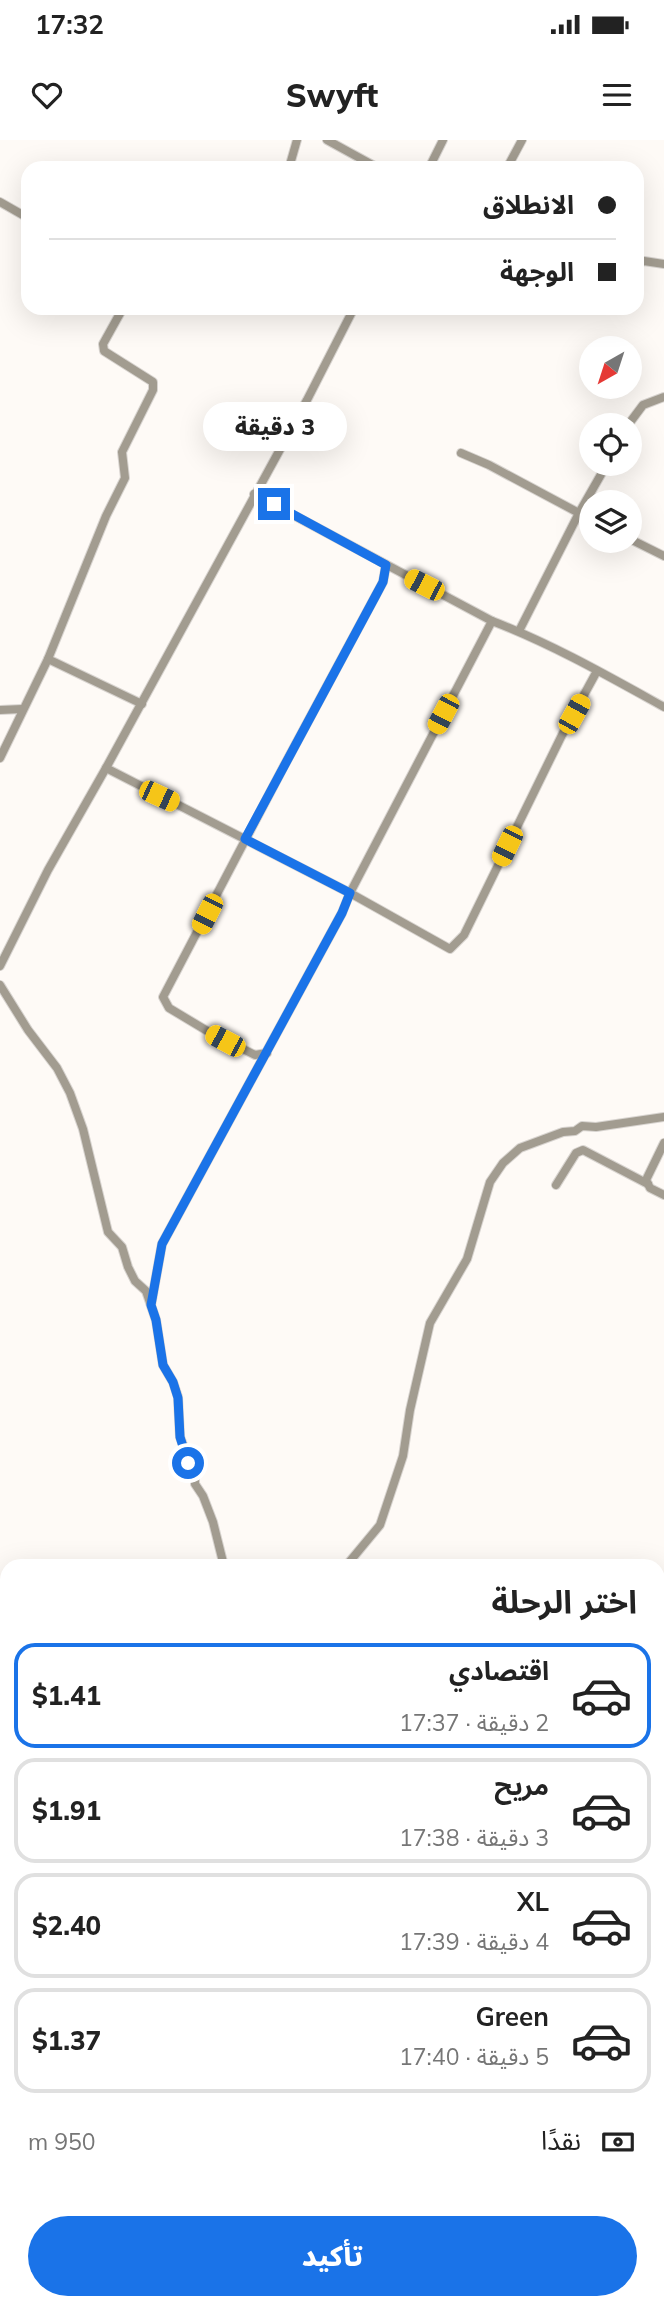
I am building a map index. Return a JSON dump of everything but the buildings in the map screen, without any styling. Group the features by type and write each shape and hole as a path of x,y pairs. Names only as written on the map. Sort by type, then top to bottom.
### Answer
{"street":[{"path":"291,161 297,140"},
{"path":"327,140 365,161"},
{"path":"432,161 443,140"},
{"path":"511,161 522,140"},
{"path":"0,202 21,214"},
{"path":"644,261 664,264"},
{"path":"0,758 48,659 106,516 125,478 122,452 153,390 153,382 103,351 103,344 119,315"},
{"path":"0,966 48,870 142,704 350,315"},
{"path":"637,413 643,405 664,397"},
{"path":"461,453 579,513 519,631"},
{"path":"254,494 492,621 519,631 664,707"},
{"path":"642,545 664,556"},
{"path":"267,1053 255,1055 209,1032 169,1008 163,997 383,582 386,565"},
{"path":"151,1305 162,1244 342,913 492,621"},
{"path":"48,659 142,704"},
{"path":"106,768 350,893 450,949 464,935 556,746 597,671"},
{"path":"0,710 22,709"},
{"path":"0,985 28,1030 57,1068 70,1093 83,1129 108,1232 122,1247 135,1281 146,1291 156,1320 163,1365 178,1398 180,1437 195,1477 195,1484 213,1521 222,1559"},
{"path":"352,1559 380,1525 403,1455 410,1410 430,1323 467,1258 490,1182 503,1163 520,1148 563,1132 575,1131 582,1126 596,1127 664,1117"},
{"path":"664,1143 646,1180 650,1188 664,1195"},
{"path":"556,1185 576,1153 583,1150 648,1184"}],"route":[{"path":"188,1463 180,1437 178,1398 163,1365 151,1305 162,1244 223,1130 228,1126 342,913 350,893 245,839 386,572 386,565 274,504"}]}
